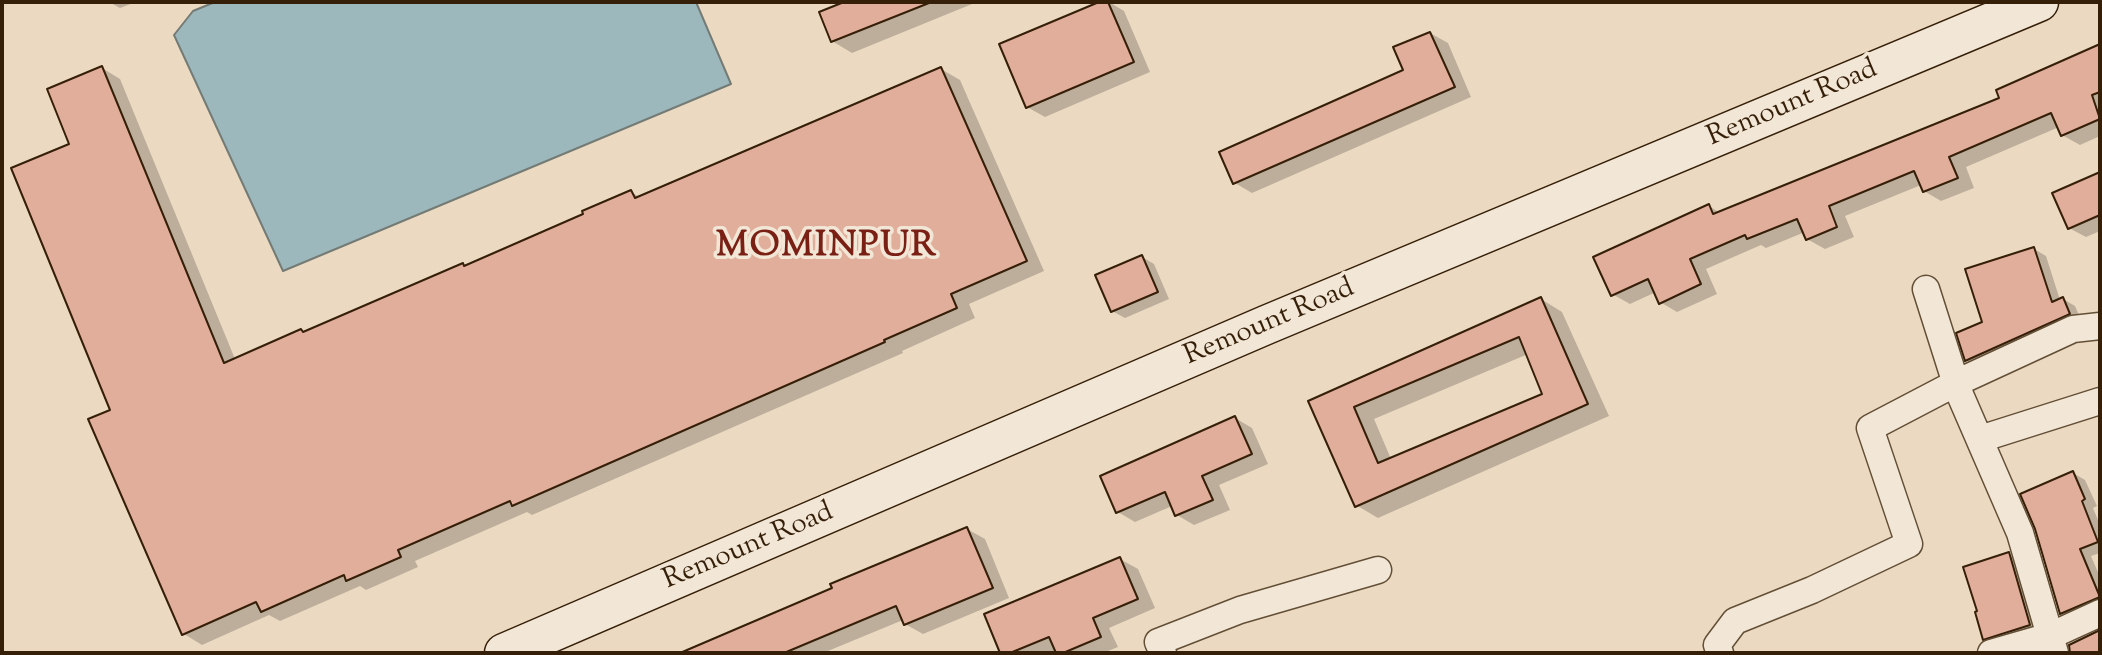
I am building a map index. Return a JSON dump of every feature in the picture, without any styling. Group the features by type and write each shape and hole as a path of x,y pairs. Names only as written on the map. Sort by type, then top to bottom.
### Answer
{"street":[{"name":"Remount Road","path":"503,653 1278,320 2039,2"},
{"path":"1926,289 1956,383 2020,533 2053,645"},
{"path":"1720,653 1717,645 1735,621 1812,590 1909,544 1870,428 1956,383 2073,329 2100,326"},
{"path":"1980,439 2100,401"},
{"path":"1160,648 1240,610 1378,570"},
{"path":"1991,653 2053,645 2100,613"}],"water":[{"path":"215,2 696,2 731,84 283,271 174,35 193,11"}],"building":[{"path":"844,2 929,3 831,42 819,12"},
{"path":"1099,2 1108,2 1134,62 1026,108 999,44"},
{"path":"1430,32 1455,87 1233,184 1219,152 1403,70 1393,47"},
{"path":"2100,44 2100,92 2092,95 2100,119 2061,136 2051,113 1949,157 1958,178 1923,192 1914,171 1829,206 1837,227 1806,240 1797,219 1747,239 1745,235 1690,259 1701,284 1659,304 1648,279 1611,296 1593,257 1709,204 1713,214 1999,98 1996,90"},
{"path":"102,66 224,363 463,263 464,266 631,190 635,198 941,67 1027,261 951,294 957,308 512,506 510,501 398,550 401,557 346,581 344,575 261,612 256,602 182,635 88,419 110,410 11,168 69,144 47,89"},
{"path":"2100,172 2100,215 2068,229 2052,193"},
{"path":"2034,247 2052,302 2063,297 2070,314 1965,361 1956,333 1982,322 1965,269"},
{"path":"1142,255 1158,292 1111,312 1095,275"},
{"path":"1541,297 1588,404 1355,507 1308,401","holes":["1519,337 1542,394 1378,463 1354,407"]},
{"path":"1235,416 1252,454 1202,476 1213,500 1175,516 1165,492 1116,513 1100,476"},
{"path":"2073,471 2098,542 2080,549 2100,597 2060,614 2035,529 2020,494"},
{"path":"967,527 993,588 904,625 896,606 784,653 680,653 832,588 830,584"},
{"path":"2009,552 2030,625 1983,640 1963,567"},
{"path":"1120,557 1138,599 1093,618 1101,637 1063,653 1056,653 1049,637 1010,653 1000,653 984,614"},
{"path":"2100,630 2100,653 2070,653 2069,645"}],"district":[{"name":"MOMINPUR","path":"827,249"}]}
